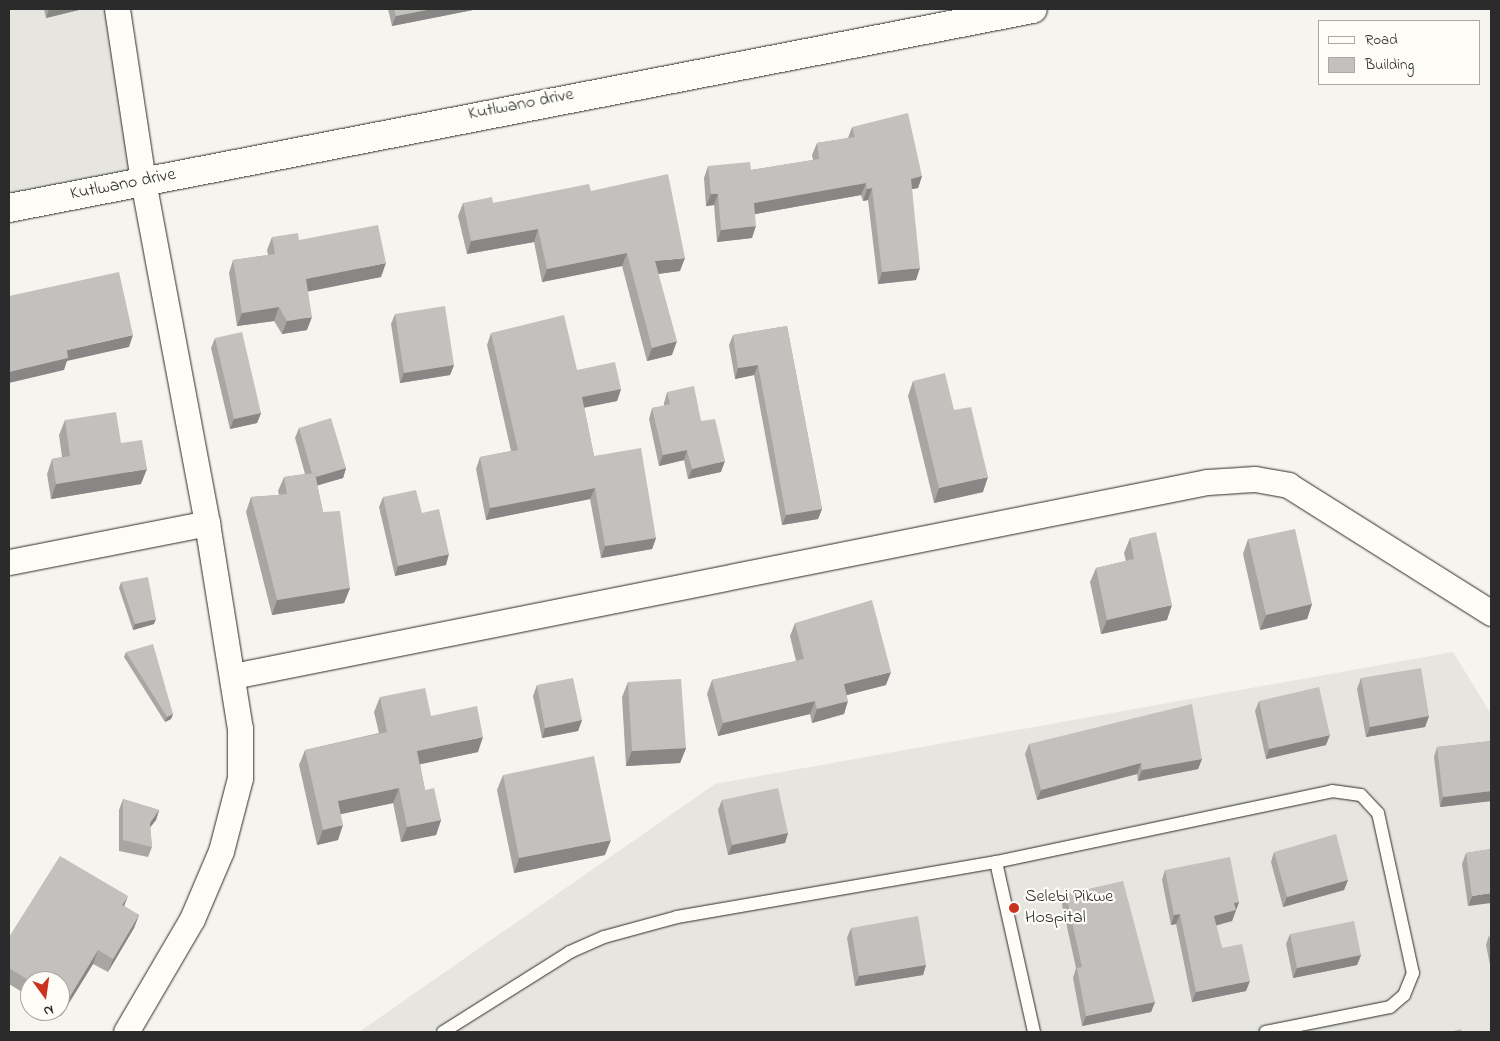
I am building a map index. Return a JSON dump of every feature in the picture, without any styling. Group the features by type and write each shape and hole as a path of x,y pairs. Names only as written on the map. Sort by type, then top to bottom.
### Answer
{"street":[{"path":"118,9 143,180 207,524 240,728 240,778 233,815 192,919 126,1032"},
{"name":"Kutlwano drive","path":"9,208 143,180 1034,9"},
{"path":"233,676 1207,482 1255,479 1288,485 1491,613"},
{"path":"9,562 207,524"}],"lane":[{"path":"442,1032 537,970 604,937 677,917 996,862 1332,791 1361,795 1378,812 1413,972 1404,995 1390,1007 1265,1032"},
{"path":"996,862 1034,1032"}],"shaded area":[{"path":"9,9 111,9 143,181 9,208"},
{"name":"Selebi Pikwe Hospital","path":"1453,652 1491,714 1491,1032 359,1032 715,784"}],"building":[{"path":"394,9 432,9 396,16"},
{"path":"908,113 922,176 911,179 920,268 882,272 872,188 867,189 866,183 754,203 756,226 721,230 718,194 711,194 708,166 750,162 751,170 819,159 817,143 855,137 852,127"},
{"path":"668,174 685,258 655,261 677,341 652,348 627,253 547,269 538,229 471,241 463,203 492,197 493,203 589,184 591,191"},
{"path":"378,225 386,263 306,279 312,317 287,321 279,307 242,313 233,260 275,254 272,237 298,233 299,240"},
{"path":"119,272 133,335 67,350 68,358 9,372 9,296"},
{"path":"445,306 454,365 404,373 395,314"},
{"path":"564,315 577,370 615,362 621,389 582,397 594,456 641,448 656,538 605,546 595,488 490,508 480,457 518,450 491,333"},
{"path":"787,326 822,509 786,515 758,365 738,368 733,335"},
{"path":"242,332 261,413 234,419 215,338"},
{"path":"945,373 954,410 971,407 988,477 939,488 913,381"},
{"path":"694,386 701,421 715,419 725,461 692,469 687,450 663,455 652,408 670,404 667,392"},
{"path":"116,412 121,443 142,440 147,469 56,484 52,459 70,456 65,420"},
{"path":"331,418 346,468 316,477 315,473 312,473 299,428"},
{"path":"315,473 323,512 340,511 350,588 277,600 251,497 287,494 284,477"},
{"path":"416,490 422,513 439,509 449,554 398,566 383,497"},
{"path":"1295,529 1312,604 1266,615 1248,539"},
{"path":"1156,532 1172,605 1107,620 1096,568 1134,559 1130,538"},
{"path":"148,577 156,619 135,624 121,582"},
{"path":"872,600 891,672 844,684 848,701 817,709 815,701 723,723 712,680 804,659 795,623"},
{"path":"153,644 173,714 167,717 126,652"},
{"path":"1421,668 1429,716 1370,727 1361,678"},
{"path":"573,678 582,720 545,728 537,685"},
{"path":"681,679 686,748 632,751 628,682"},
{"path":"1319,687 1330,735 1269,749 1259,701"},
{"path":"425,688 431,716 477,706 483,737 417,751 425,790 434,788 441,820 407,827 399,788 338,801 343,825 323,830 305,750 387,732 380,697"},
{"path":"1192,704 1202,759 1142,770 1141,763 1041,790 1029,744"},
{"path":"1491,741 1491,791 1443,797 1437,747"},
{"path":"594,756 611,840 519,858 503,775"},
{"path":"778,788 788,833 732,845 722,800"},
{"path":"123,799 159,810 150,823 152,847 123,840"},
{"path":"1336,834 1348,880 1287,897 1274,852"},
{"path":"1491,849 1491,893 1472,896 1466,853"},
{"path":"60,856 128,896 122,905 139,915 113,959 98,950 70,996 70,971 20,971 20,975 9,968 9,937"},
{"path":"1230,857 1239,902 1234,903 1236,910 1214,916 1222,948 1242,944 1250,981 1196,992 1180,914 1174,915 1165,870"},
{"path":"1123,881 1155,1002 1086,1016 1077,968 1082,967 1066,894"},
{"path":"918,916 926,965 859,976 851,928"},
{"path":"1354,921 1361,955 1297,968 1290,934"},
{"path":"1461,1029 1462,1032 1449,1032"}],"place":[{"name":"Selebi Pikwe Hospital","path":"1014,908"}]}
